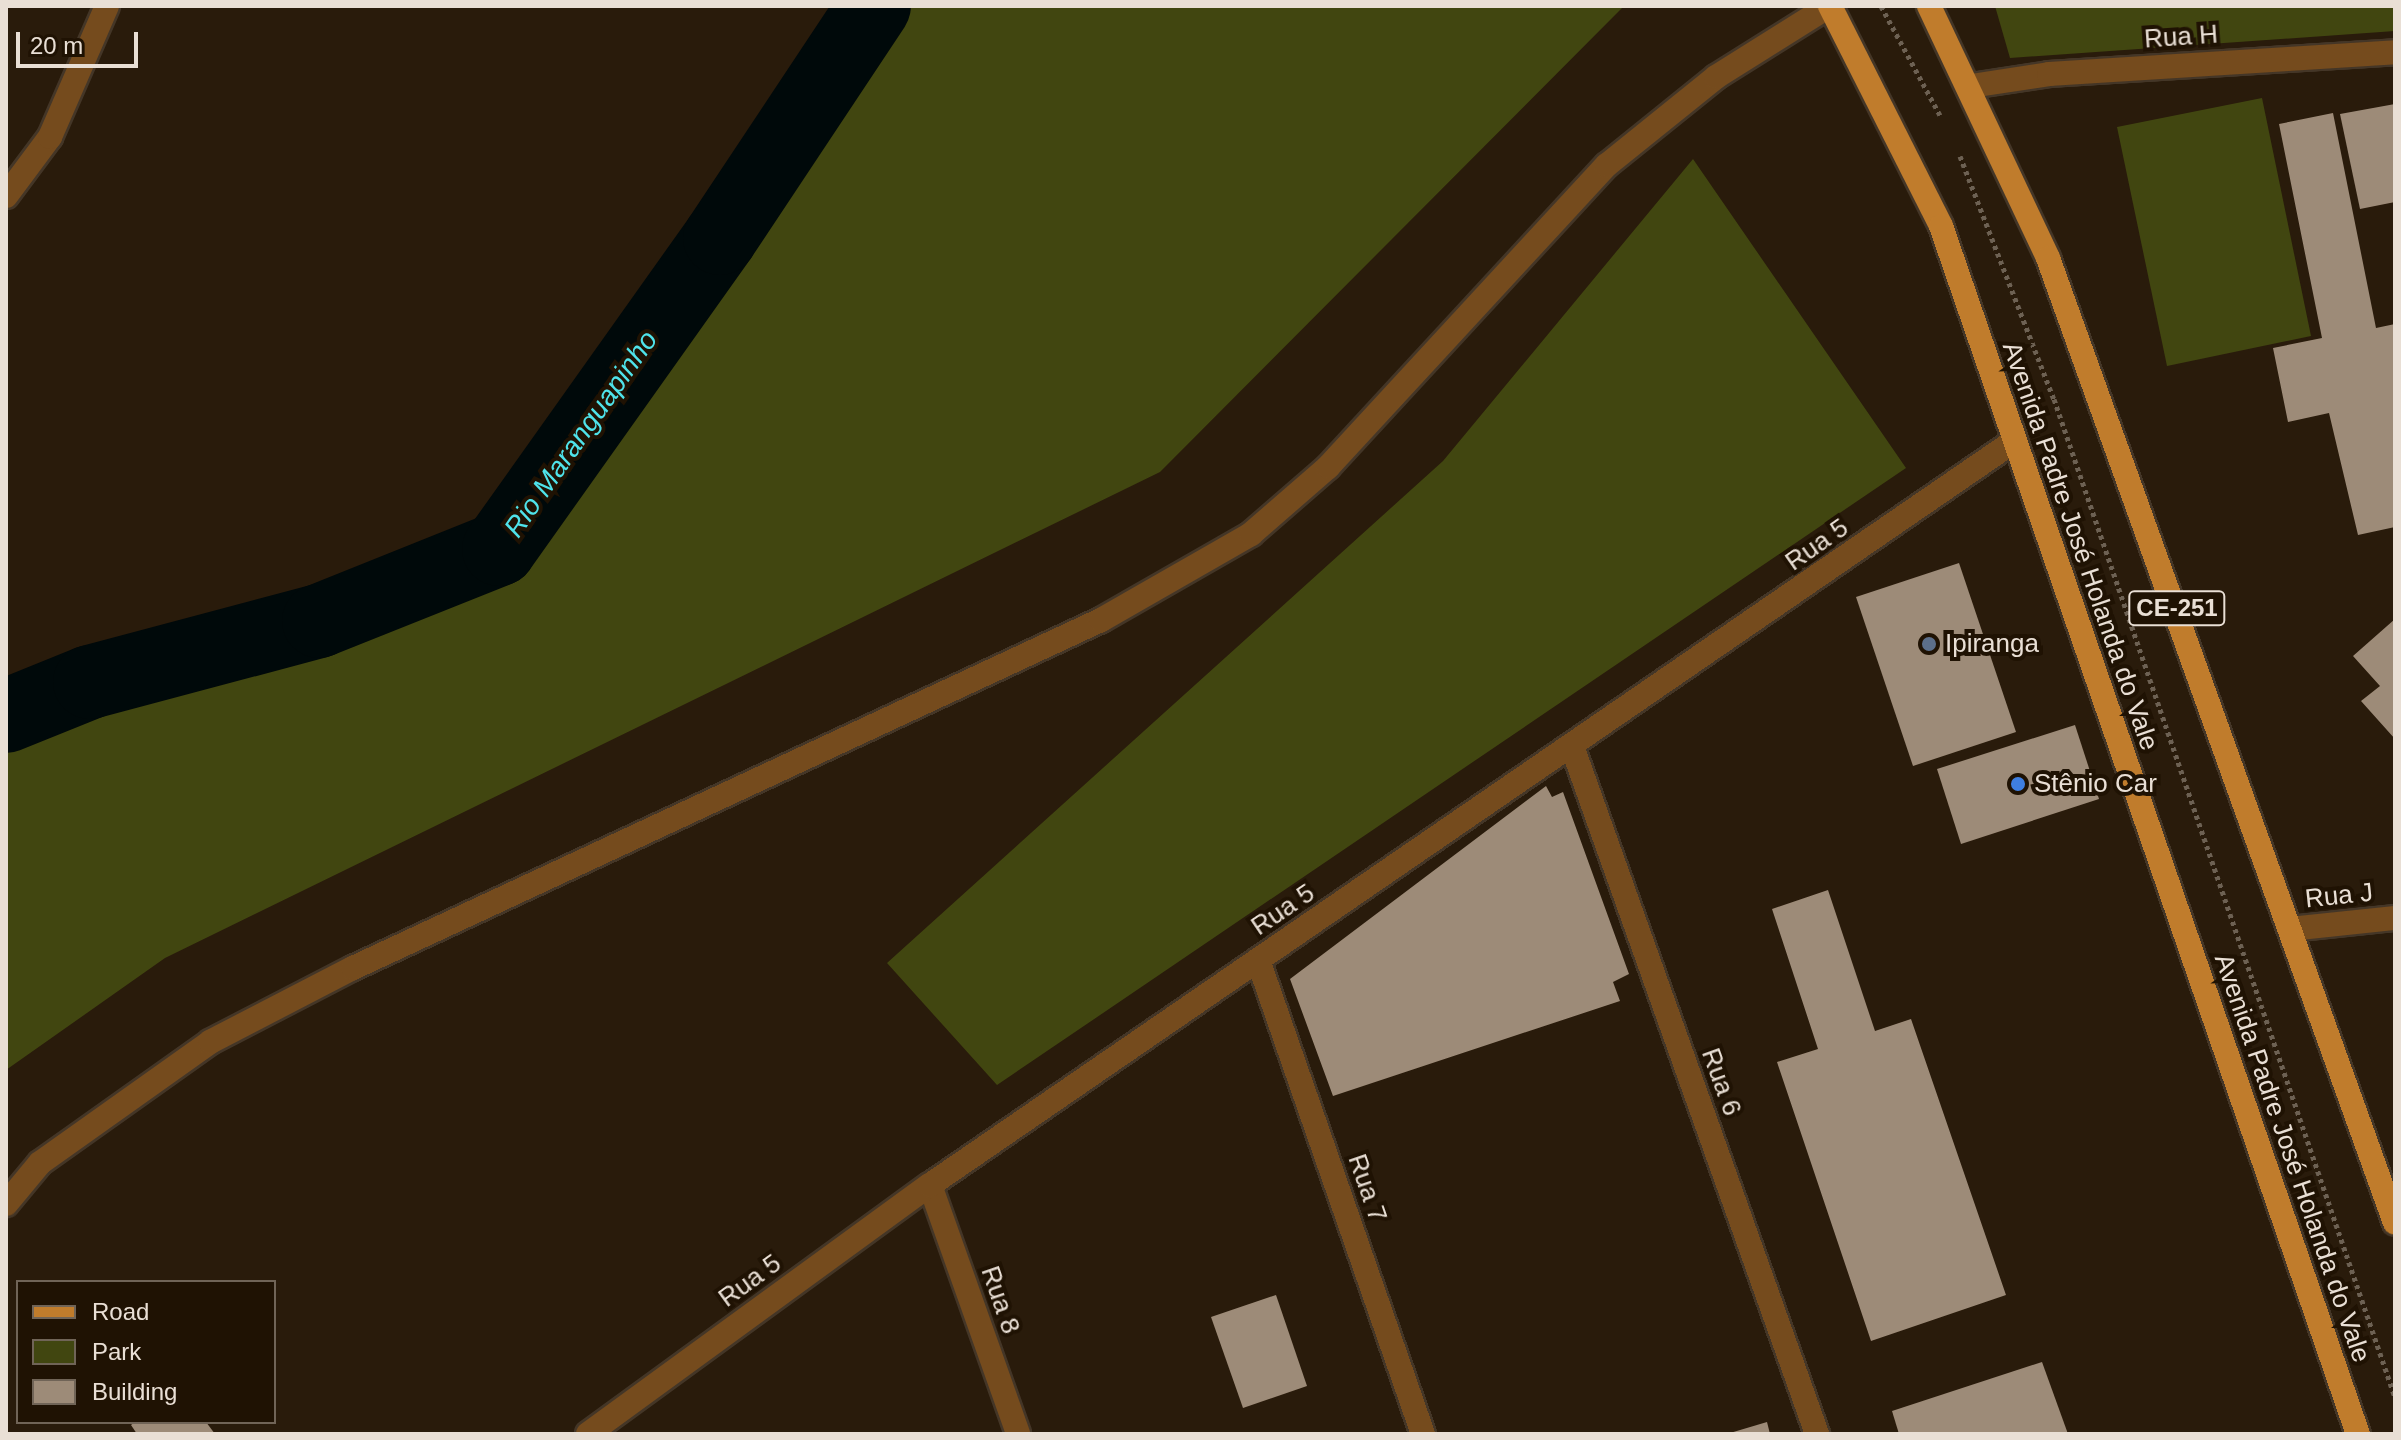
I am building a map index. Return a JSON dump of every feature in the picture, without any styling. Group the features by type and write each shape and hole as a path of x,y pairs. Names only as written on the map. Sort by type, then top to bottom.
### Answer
{"main road":[{"name":"Avenida Padre José Holanda do Vale","path":"1830,6 1941,226 2358,1434"},
{"name":"CE-251","path":"1929,6 1971,86 2048,258 2395,1223"}],"street":[{"path":"6,196 50,137 107,6"},
{"path":"6,1204 40,1163 210,1042 353,968 1101,620 1251,534 1328,467 1607,165 1716,77 1830,6"},
{"name":"Rua H","path":"1971,86 2049,74 2395,52"},
{"name":"Rua 5","path":"588,1434 624,1422 930,1185 1573,749 2014,441"},
{"name":"Rua 6","path":"1573,749 1817,1434"},
{"name":"Rua J","path":"2290,929 2395,918"},
{"name":"Rua 7","path":"1258,960 1423,1434"},
{"name":"Rua 8","path":"930,1185 1018,1434"}],"path":[{"path":"1881,6 1946,124"},
{"path":"1959,152 2054,399 2395,1397"}],"green space":[{"path":"874,6 1624,6 1160,472 165,958 6,1070 6,716 90,682 319,621 499,549 720,238"},
{"path":"1995,6 2395,6 2395,31 2010,58"},
{"path":"2262,98 2311,336 2167,366 2117,127"},
{"path":"1693,159 1906,468 997,1085 887,963 1443,461"}],"building":[{"path":"2395,104 2395,202 2360,209 2340,114"},
{"path":"2333,113 2376,328 2395,324 2395,527 2358,535 2329,413 2288,422 2273,348 2322,338 2279,124"},
{"name":"Ipiranga","path":"1959,563 2016,732 1913,766 1856,597"},
{"path":"2395,619 2395,739 2361,701 2380,686 2353,656"},
{"name":"Stênio Car","path":"2075,725 2099,799 1961,844 1937,769"},
{"path":"1546,786 1552,797 1563,792 1629,974 1613,982 1620,1001 1333,1096 1290,979"},
{"path":"1828,890 1875,1031 1911,1019 2006,1295 1871,1341 1777,1062 1818,1049 1772,909"},
{"path":"1276,1295 1307,1386 1243,1408 1211,1317"},
{"path":"2042,1362 2068,1434 1899,1434 1892,1411"},
{"path":"1767,1422 1770,1434 1730,1434 1730,1433"},
{"path":"208,1424 215,1434 137,1434 131,1425"}],"waterway":[{"name":"Rio Maranguapinho","path":"6,716 90,682 319,621 499,549 720,238 874,6"}],"place":[{"name":"Ipiranga","path":"1929,644"},
{"name":"Stênio Car","path":"2018,784"}]}
